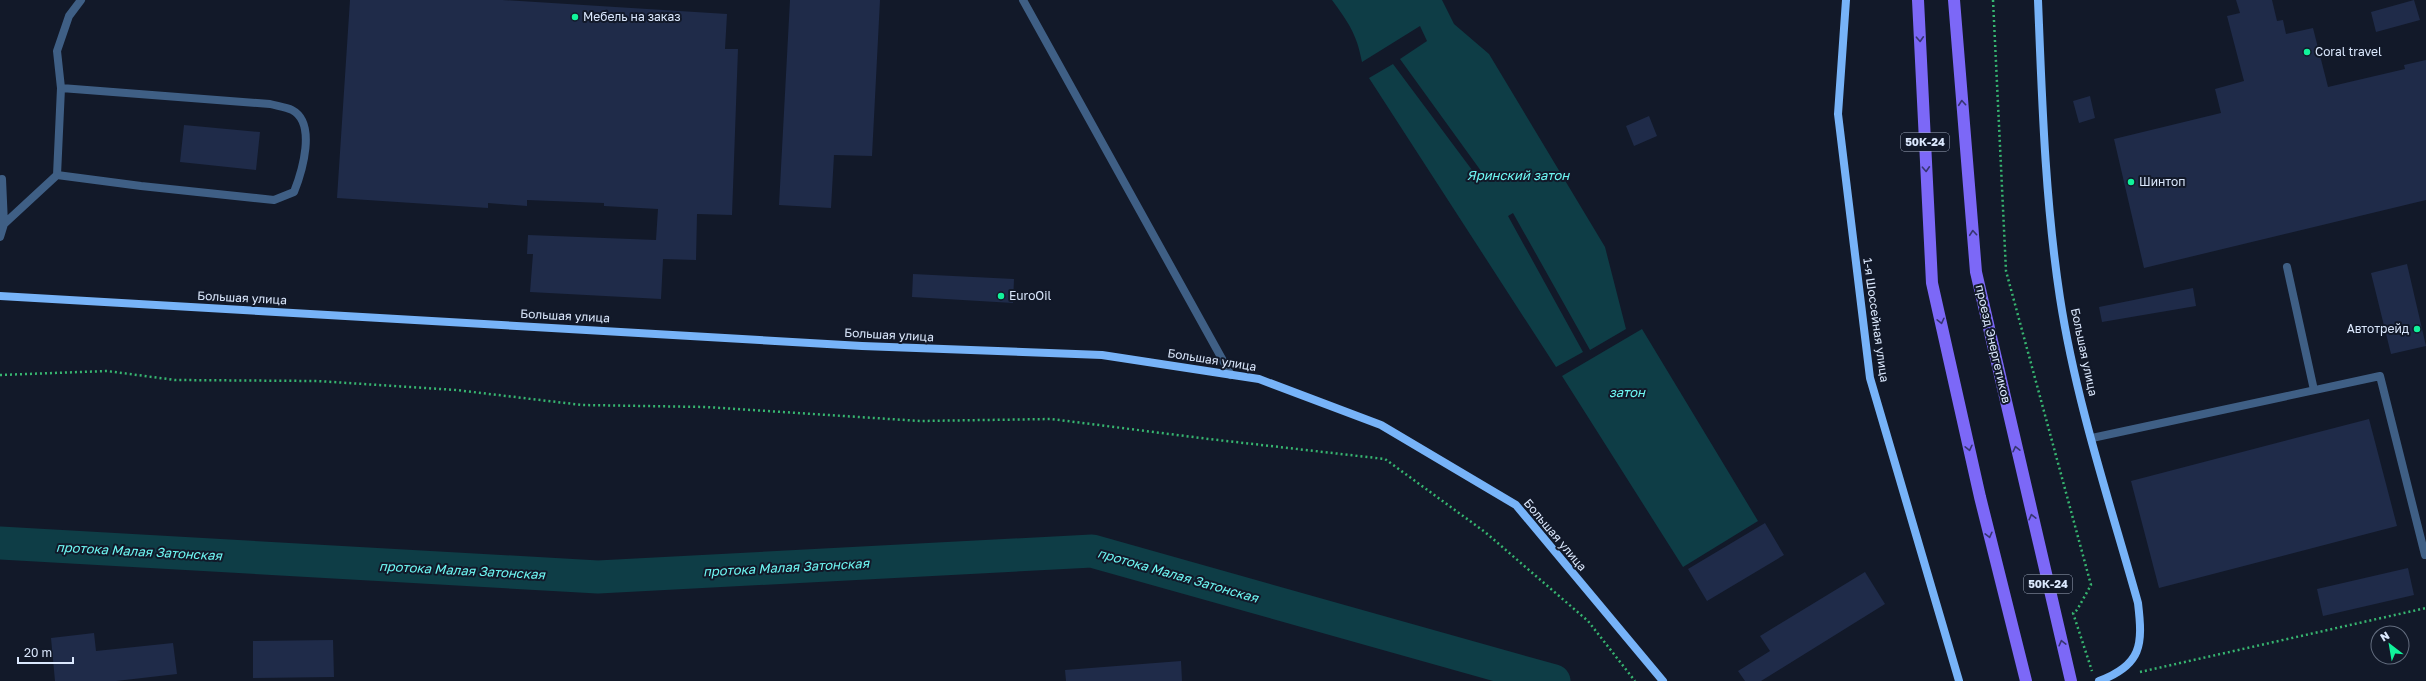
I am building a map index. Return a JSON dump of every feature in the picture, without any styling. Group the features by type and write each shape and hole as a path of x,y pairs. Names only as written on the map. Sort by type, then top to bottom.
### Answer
{"main road":[{"name":"1-я Шоссейная улица","path":"1846,0 1838,114 1870,378 1959,681"},
{"name":"50К-24","path":"1918,0 1932,283 1980,497 2026,681"},
{"name":"проезд Энергетиков","path":"1954,0 1976,272 2025,487 2072,681"},
{"name":"Большая улица","path":"2038,0 2049,208 2060,292 2083,408 2138,603 2141,628 2138,652 2123,670 2099,681"},
{"name":"Большая улица","path":"0,296 862,346 1102,355 1259,379 1381,425 1516,505 1663,681"}],"lane":[{"path":"4,224 57,175 60,88 57,51 69,16 81,0"},
{"path":"1023,0 1231,375"},
{"path":"57,175 141,186 274,200 294,192 304,169 306,128 293,110 270,104 60,88"},
{"path":"0,237 4,224 2,179"},
{"path":"2287,266 2314,390"},
{"path":"2092,438 2380,376 2425,555"}],"path":[{"path":"1992,0 2006,271 2091,585 2077,610 2073,613 2093,673"},
{"path":"0,375 107,371 175,380 317,381 456,390 582,404 706,407 920,422 1051,418 1385,459 1485,532 1588,621 1635,681"},
{"path":"2132,674 2426,608"}],"water":[{"name":"Яринский затон","path":"1332,0 1442,0 1454,24 1489,54 1605,247 1626,329 1590,350 1513,213 1508,216 1583,352 1556,367 1369,78 1393,64 1475,174 1481,171 1400,59 1427,41 1420,26 1362,62 1355,36"},
{"name":"затон","path":"1642,329 1758,521 1683,567 1562,376"}],"building":[{"path":"350,0 502,0 727,14 725,49 738,49 732,215 697,214 696,260 663,259 661,299 530,292 533,254 527,254 528,235 656,240 658,209 604,206 604,203 527,200 527,206 488,203 488,208 337,198"},
{"path":"790,0 880,0 872,156 834,155 831,208 779,205"},
{"path":"2236,0 2272,0 2277,21 2283,20 2286,34 2313,28 2328,87 2405,69 2404,65 2426,60 2426,200 2144,268 2114,139 2221,113 2215,89 2244,81 2227,16 2240,13"},
{"path":"2414,0 2420,20 2376,32 2371,12"},
{"path":"2090,96 2095,118 2079,123 2073,101"},
{"path":"1649,116 1657,136 1634,146 1626,126"},
{"path":"184,125 260,132 256,170 180,162"},
{"path":"2407,264 2426,346 2391,354 2371,273"},
{"path":"913,274 1014,279 1013,303 912,297"},
{"path":"2193,288 2196,306 2102,322 2099,307"},
{"path":"2369,419 2397,526 2159,588 2131,481"},
{"path":"1765,523 1784,555 1707,601 1688,569"},
{"path":"2408,568 2414,595 2323,616 2317,589"},
{"path":"1865,572 1885,604 1761,681 1745,681 1738,671 1770,651 1760,636"},
{"path":"94,633 96,651 173,643 177,674 116,681 55,681 51,638"},
{"path":"333,640 334,677 253,678 253,641"},
{"path":"1181,661 1182,681 1066,681 1065,670"}],"waterway":[{"name":"протока Малая Затонская","path":"0,543 598,577 1092,551 1554,681"}],"place":[{"name":"Мебель на заказ","path":"575,17"},
{"name":"Coral travel","path":"2307,52"},
{"name":"Шинтоп","path":"2131,182"},
{"name":"EuroOil","path":"1001,296"},
{"name":"Автотрейд","path":"2417,329"}]}
